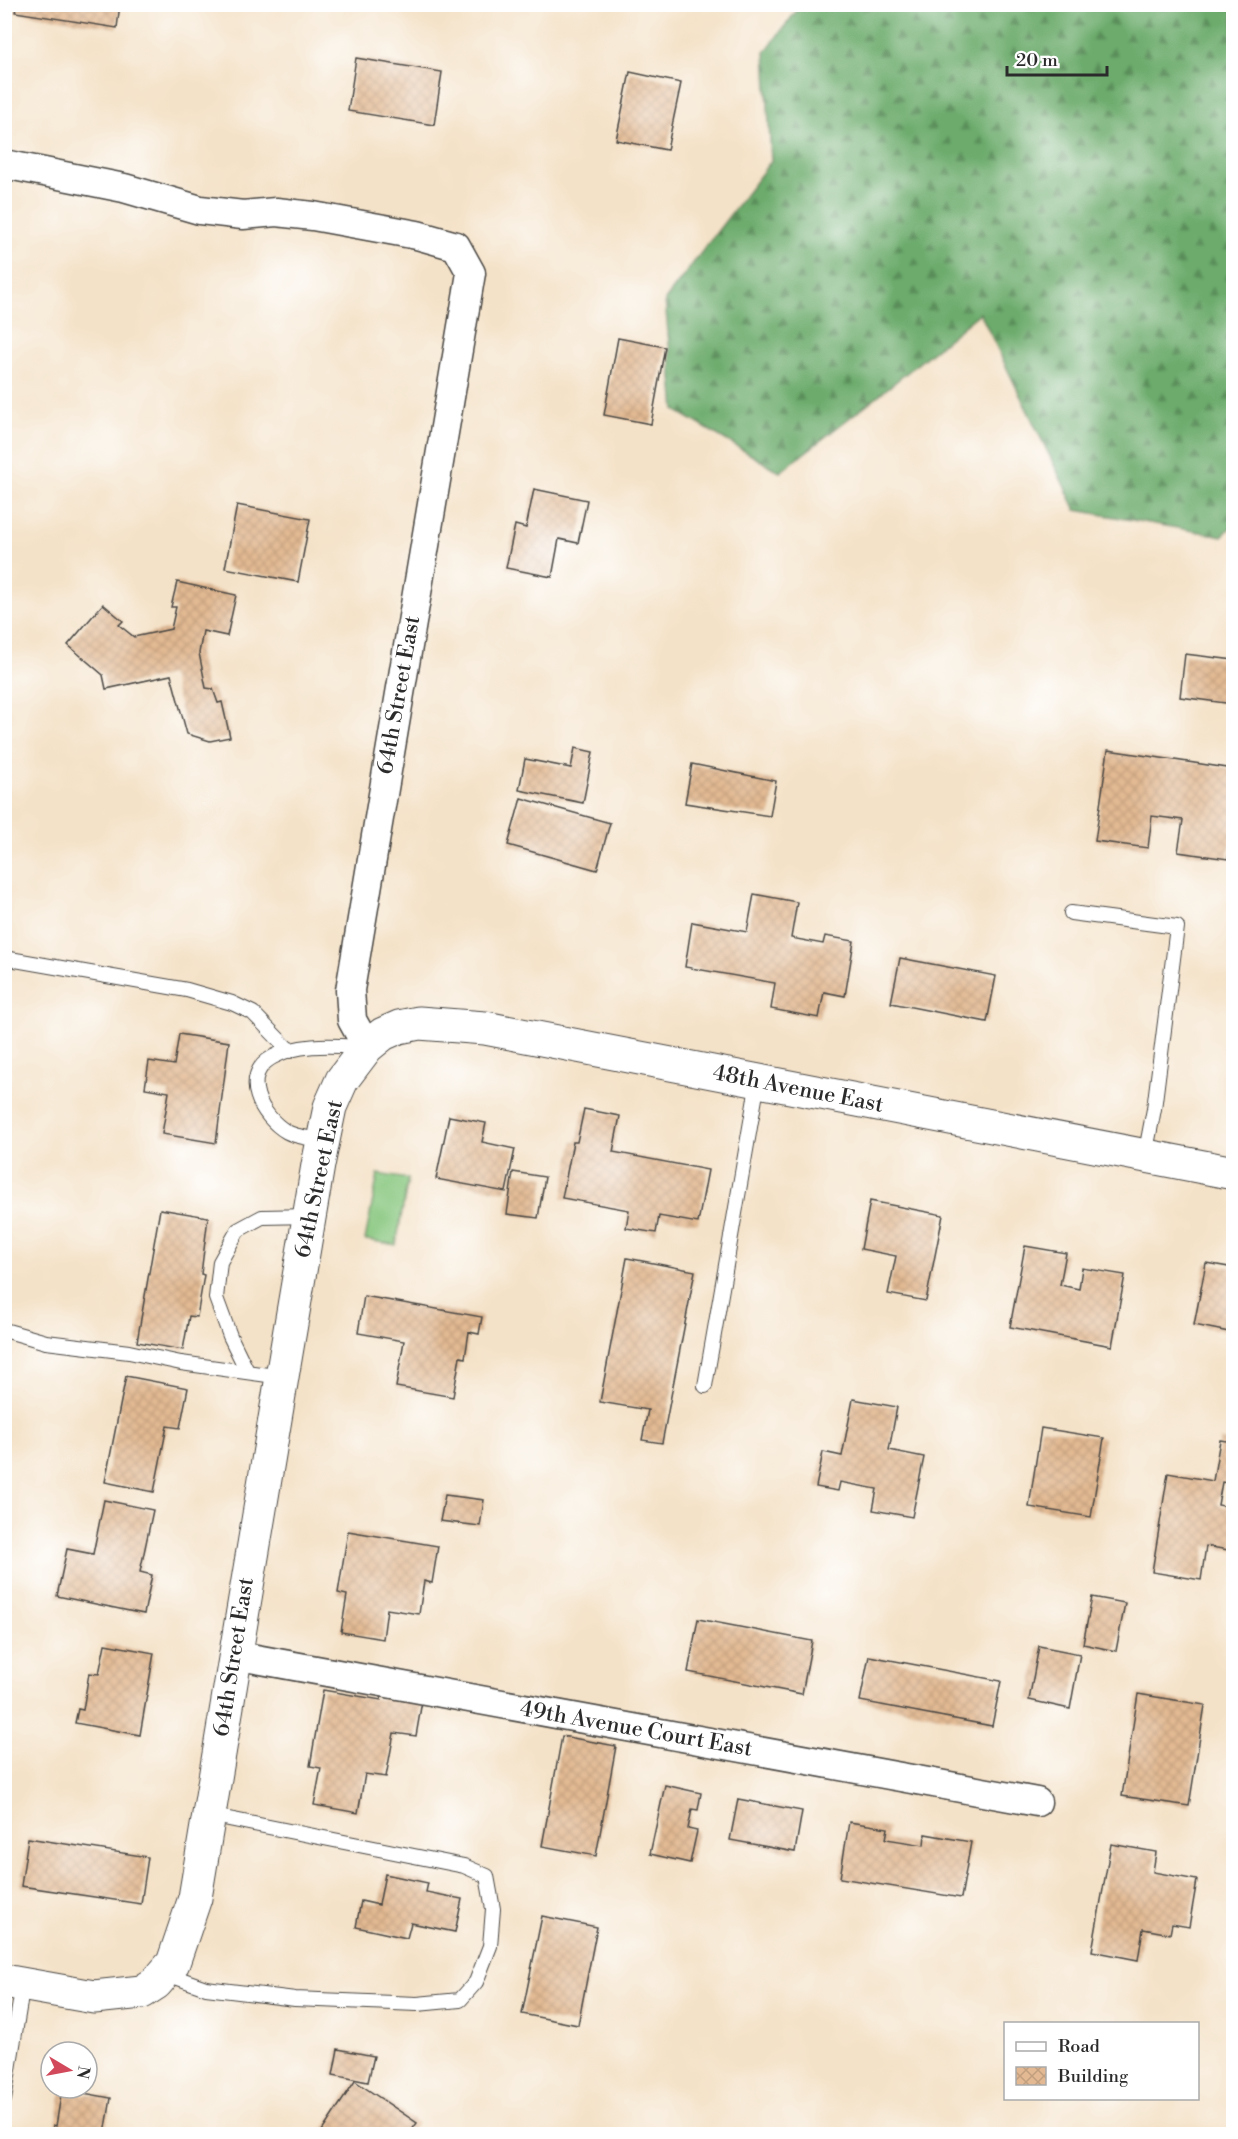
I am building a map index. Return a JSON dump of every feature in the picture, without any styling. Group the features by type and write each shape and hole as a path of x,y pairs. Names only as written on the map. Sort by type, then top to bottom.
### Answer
{"street":[{"name":"64th Street East","path":"4,164 124,188 200,210 243,215 276,212 313,216 417,235 456,246 471,273 350,990 352,1020 367,1047 342,1080 330,1107 234,1655 195,1898 173,1964 160,1978"},
{"name":"48th Avenue East","path":"367,1047 383,1034 399,1027 419,1023 485,1028 1233,1173"},
{"name":"49th Avenue Court East","path":"234,1655 1037,1802"},
{"path":"14,1983 94,1997 142,1992 160,1978"}],"lane":[{"path":"1071,913 1177,927 1154,1109 1145,1156"},
{"path":"4,958 187,990 232,1003 253,1013 290,1051"},
{"path":"323,1141 287,1132 268,1114 257,1099 256,1082 261,1065 274,1056 290,1051 324,1046 367,1047"},
{"path":"705,1386 758,1082"},
{"path":"247,1371 230,1336 216,1298 220,1262 238,1230 262,1217 310,1216"},
{"path":"4,1330 46,1342 129,1352 181,1363 282,1377"},
{"path":"160,1978 206,1989 295,2000 428,2003 460,2000 476,1982 490,1946 494,1909 487,1876 464,1866 209,1815"},
{"path":"4,2100 14,1983"}],"green space":[{"path":"801,5 1233,5 1234,525 1222,536 1076,510 980,313 780,472 675,410 665,300 771,161 765,52"},
{"path":"378,1174 408,1179 396,1245 365,1240"}],"building":[{"path":"17,4 120,4 117,28 15,12"},
{"path":"356,58 442,72 434,125 348,111"},
{"path":"630,72 681,83 667,150 616,140"},
{"path":"618,338 665,347 651,424 604,415"},
{"path":"534,489 587,500 578,543 559,539 552,577 506,568 515,525 526,528"},
{"path":"4,491 8,491 6,508 4,508"},
{"path":"237,505 310,519 298,582 225,568"},
{"path":"177,582 236,595 227,636 203,631 199,653 206,688 213,689 218,703 222,702 230,737 210,741 187,734 171,675 106,689 103,675 68,645 103,604 123,621 119,625 134,637 171,629 176,607 171,607"},
{"path":"1185,654 1234,660 1233,704 1180,697"},
{"path":"575,748 593,752 583,803 519,790 525,759 571,768"},
{"path":"1108,750 1234,769 1234,820 1228,859 1178,852 1183,820 1152,816 1148,848 1095,841"},
{"path":"692,764 776,781 770,816 685,803"},
{"path":"521,798 610,823 597,870 508,845"},
{"path":"754,894 797,902 791,938 823,944 825,936 854,941 845,996 824,992 819,1018 771,1009 775,983 685,967 692,922 747,932"},
{"path":"900,958 996,976 987,1022 891,1003"},
{"path":"179,1034 229,1042 216,1143 162,1134 169,1092 145,1088 149,1061 174,1065"},
{"path":"584,1109 620,1116 613,1152 708,1170 698,1223 659,1216 656,1233 626,1228 629,1210 562,1198 573,1142 577,1142"},
{"path":"449,1116 486,1123 482,1142 515,1149 506,1192 436,1179"},
{"path":"513,1172 545,1177 538,1218 507,1214"},
{"path":"870,1201 943,1215 926,1301 888,1294 896,1256 861,1249"},
{"path":"160,1209 208,1217 201,1274 204,1275 197,1317 189,1316 183,1350 137,1342"},
{"path":"1025,1246 1066,1253 1060,1285 1079,1289 1082,1268 1125,1275 1112,1346 1010,1327"},
{"path":"627,1258 695,1271 662,1443 642,1440 648,1410 600,1402"},
{"path":"1206,1263 1234,1268 1234,1333 1194,1325"},
{"path":"364,1296 482,1317 479,1334 469,1332 465,1358 460,1357 453,1397 396,1387 404,1341 358,1333"},
{"path":"126,1376 188,1388 180,1428 167,1426 154,1492 105,1482"},
{"path":"853,1399 897,1407 889,1450 924,1457 912,1517 873,1510 877,1489 840,1482 838,1491 816,1487 823,1452 842,1456"},
{"path":"1041,1428 1104,1438 1091,1517 1029,1507"},
{"path":"1220,1440 1234,1442 1234,1484 1222,1482 1218,1505 1234,1508 1234,1551 1206,1546 1201,1580 1152,1572 1168,1473 1213,1481"},
{"path":"445,1495 484,1500 480,1526 440,1521"},
{"path":"104,1500 153,1510 140,1572 152,1575 144,1614 57,1596 67,1549 93,1554"},
{"path":"348,1531 438,1546 432,1583 424,1581 419,1614 387,1609 383,1639 341,1632 347,1595 338,1593"},
{"path":"1092,1597 1125,1603 1116,1651 1083,1644"},
{"path":"698,1619 812,1641 802,1694 688,1672"},
{"path":"105,1644 154,1653 140,1735 75,1723 78,1709 83,1710 89,1673 99,1674"},
{"path":"1039,1646 1080,1654 1070,1709 1029,1700"},
{"path":"869,1656 1001,1681 992,1726 860,1701"},
{"path":"323,1690 381,1700 382,1694 422,1701 416,1736 394,1733 386,1777 365,1774 358,1813 314,1805 321,1768 310,1766"},
{"path":"1138,1694 1205,1705 1189,1806 1122,1796"},
{"path":"562,1736 616,1746 596,1856 542,1846"},
{"path":"665,1785 701,1793 698,1810 692,1809 688,1829 697,1831 690,1863 650,1854"},
{"path":"738,1799 802,1811 795,1852 730,1840"},
{"path":"849,1822 888,1828 886,1839 924,1845 925,1834 971,1842 961,1898 840,1878"},
{"path":"28,1838 148,1857 141,1904 21,1886"},
{"path":"1111,1844 1156,1852 1153,1872 1197,1880 1189,1927 1172,1924 1170,1934 1143,1929 1138,1960 1092,1951"},
{"path":"385,1874 428,1883 426,1892 462,1899 455,1932 411,1923 407,1938 356,1927 361,1901 379,1905"},
{"path":"542,1916 597,1927 578,2025 522,2014"},
{"path":"338,2049 374,2056 368,2082 333,2075"},
{"path":"355,2081 417,2123 409,2134 320,2134"},
{"path":"99,2096 111,2098 105,2134 51,2134 53,2125 56,2126 60,2100 99,2100"}]}
